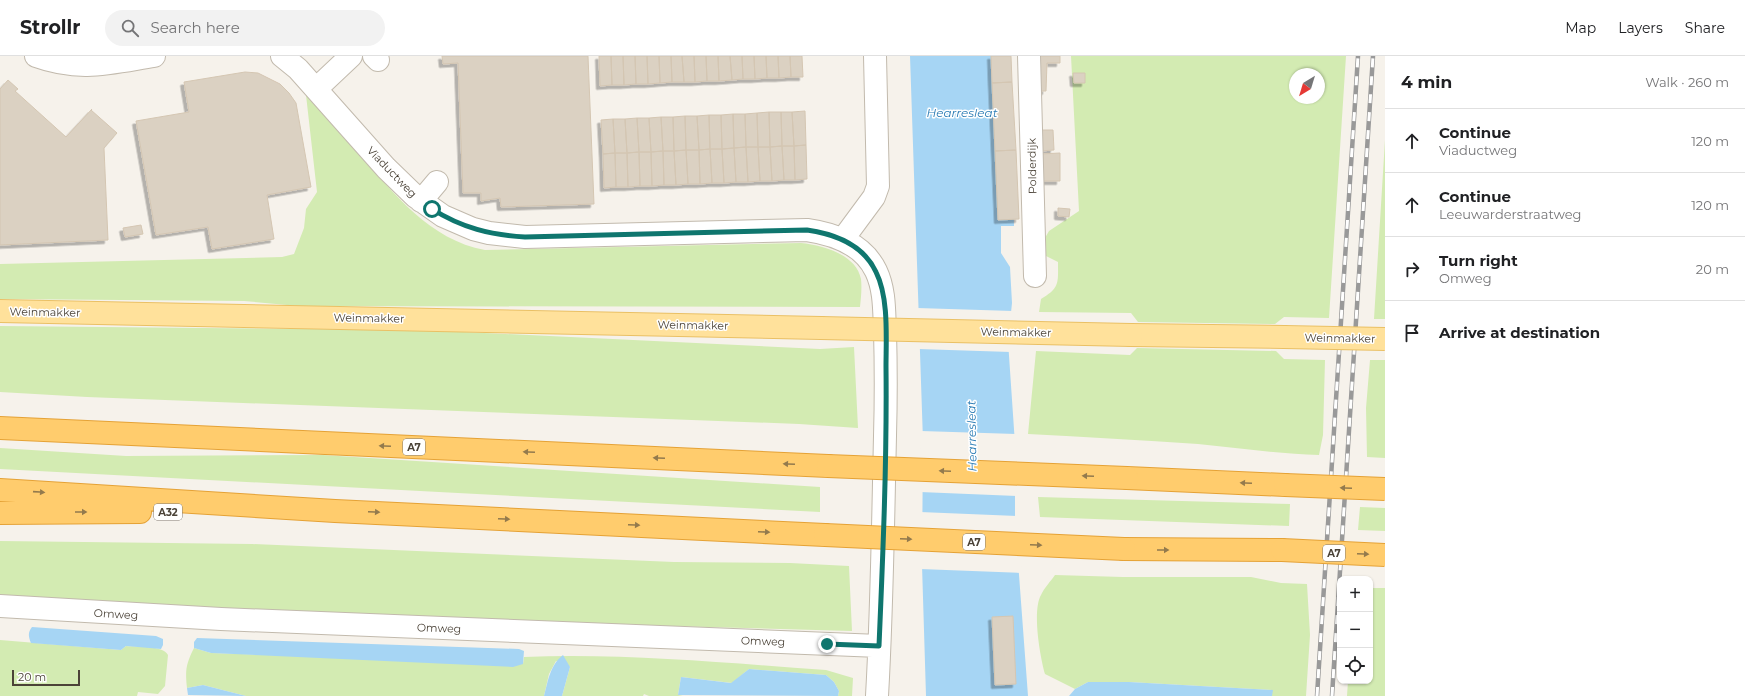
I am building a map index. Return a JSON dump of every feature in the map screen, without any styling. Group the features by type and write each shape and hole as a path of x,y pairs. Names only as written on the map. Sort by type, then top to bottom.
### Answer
{"highway":[{"name":"A7","path":"0,428 828,466 1385,489"},
{"name":"A7","path":"0,490 335,510 1124,549 1282,550 1385,555"},
{"name":"A32","path":"0,513 335,510"}],"main road":[{"name":"Weinmakker","path":"0,311 1385,339"}],"street":[{"path":"36,56 56,63 80,66 148,63"},
{"name":"Viaductweg","path":"282,56 298,69 391,172 421,201 458,224 473,229 508,236 525,237 807,230 832,234 843,239 860,252 872,265 883,293 886,396 879,646 876,696"},
{"path":"316,89 351,56"},
{"path":"843,239 874,197 878,186 875,56"},
{"name":"Polderdijk","path":"1029,56 1035,276"},
{"path":"421,201 437,182"},
{"name":"Omweg","path":"0,606 214,619 879,646"}],"green space":[{"path":"1071,56 1346,56 1329,318 1284,317 1275,324 1138,322 1131,313 1039,312 1041,299 1052,292 1058,280 1058,262 1044,255 1042,243 1049,231 1079,211"},
{"path":"306,95 400,199 430,226 465,245 485,250 809,244 837,252 852,263 858,270 861,279 860,307 298,306 244,301 0,299 0,264 282,257 294,254 304,228 306,209 317,192"},
{"path":"1385,140 1385,319 1374,319"},
{"path":"0,326 422,330 820,349 854,347 858,428 799,424 87,397 0,392"},
{"path":"1137,348 1276,351 1284,359 1325,360 1323,435 1319,455 1198,444 1028,434 1036,351 1130,355"},
{"path":"1370,360 1385,360 1385,458 1367,457 1366,408"},
{"path":"0,448 126,456 323,455 820,487 820,512 0,469"},
{"path":"1038,497 1290,504 1289,526 1040,517"},
{"path":"1360,507 1385,508 1385,531 1358,530"},
{"path":"0,541 252,544 674,562 790,563 849,566 852,631 448,620 0,597"},
{"path":"1055,575 1123,577 1251,577 1281,583 1307,584 1310,635 1306,696 1272,696 1272,690 1129,682 1088,682 1075,689 1045,674 1041,656 1037,622 1038,602 1044,590"},
{"path":"1373,588 1385,588 1385,696 1347,696 1348,684 1373,684"},
{"path":"0,640 121,650 126,646 155,648 165,652 168,655 165,686 158,694 138,692 137,696 0,696"},
{"path":"194,648 211,653 523,664 524,657 599,656 750,664 826,670 853,678 852,696 838,696 839,691 834,682 826,675 749,669 732,683 681,677 678,695 683,696 649,696 644,694 643,696 562,696 570,667 556,661 549,674 544,696 246,696 203,685 187,688 187,667 189,658"}],"water":[{"name":"Hearresleat","path":"910,56 1010,56 1014,226 1001,226 1001,253 1010,267 1012,303 1008,341 1015,444 1015,521 1028,696 926,696 922,565 923,441"},
{"path":"32,627 156,636 163,639 163,645 161,649 126,646 121,650 31,643 29,634"},
{"path":"197,638 519,649 524,651 523,664 513,667 211,653 194,648 194,642"},
{"path":"563,655 570,667 562,696 544,696 552,668"},
{"path":"749,669 826,675 834,682 839,691 838,696 678,695 681,677 731,683"},
{"path":"1088,682 1129,682 1273,690 1272,696 1069,696 1075,689"},
{"path":"203,685 246,696 188,695 187,688"}],"pier":[{"path":"917,308 1013,311 1010,341 1011,352 918,349"},
{"path":"921,431 1016,434 1017,496 920,492"},
{"path":"920,512 1017,516 1022,573 920,569"}],"building":[{"path":"442,56 588,56 594,204 501,207 500,198 481,201 481,193 463,193 458,63 443,64"},
{"path":"599,56 611,56 612,85 600,86"},
{"path":"611,56 623,56 624,85 612,85"},
{"path":"623,56 635,56 636,84 624,85"},
{"path":"635,56 647,56 648,84 636,84"},
{"path":"647,56 659,56 660,83 648,84"},
{"path":"659,56 671,56 672,82 660,83"},
{"path":"671,56 682,56 684,82 672,82"},
{"path":"682,56 694,56 695,82 684,82"},
{"path":"694,56 706,56 707,81 695,82"},
{"path":"706,56 718,56 719,81 707,81"},
{"path":"718,56 730,56 732,80 719,81"},
{"path":"730,56 742,56 743,79 732,80"},
{"path":"742,56 754,56 755,79 743,79"},
{"path":"754,56 766,56 767,78 755,79"},
{"path":"766,56 778,56 779,78 767,78"},
{"path":"778,56 790,56 791,77 779,78"},
{"path":"790,56 802,56 803,77 791,77"},
{"path":"991,56 1011,56 1012,82 992,83"},
{"path":"1036,56 1060,56 1060,63 1047,63 1046,91 1037,91"},
{"path":"245,72 258,73 280,84 296,103 311,187 267,195 274,239 212,249 208,227 156,235 136,121 189,112 184,82"},
{"path":"1073,73 1085,73 1085,83 1074,83"},
{"path":"8,80 18,89 15,91 66,137 91,110 117,133 104,148 108,240 0,245 0,89"},
{"path":"1012,82 1016,150 995,151 992,83"},
{"path":"805,111 806,145 794,146 792,112"},
{"path":"769,112 781,112 782,146 770,147"},
{"path":"769,112 770,147 758,147 757,113"},
{"path":"781,112 792,112 794,146 782,146"},
{"path":"757,113 758,147 746,147 745,114"},
{"path":"733,114 734,148 722,149 721,115"},
{"path":"733,114 745,114 746,147 734,148"},
{"path":"709,115 710,149 699,150 697,116"},
{"path":"709,115 721,115 722,149 710,149"},
{"path":"685,116 686,150 674,151 673,117"},
{"path":"685,116 697,116 699,150 686,150"},
{"path":"661,117 673,117 674,151 663,151"},
{"path":"661,117 663,151 651,152 649,118"},
{"path":"637,118 649,118 651,152 639,152"},
{"path":"637,118 639,152 627,153 625,119"},
{"path":"613,119 615,153 603,154 601,120"},
{"path":"613,119 625,119 627,153 615,153"},
{"path":"1040,130 1053,130 1054,150 1040,151"},
{"path":"806,145 807,179 795,180 794,146"},
{"path":"782,146 784,180 772,181 770,147"},
{"path":"782,146 794,146 795,180 784,180"},
{"path":"746,147 748,182 736,182 734,148"},
{"path":"746,147 758,147 760,181 748,182"},
{"path":"758,147 770,147 772,181 760,181"},
{"path":"734,148 736,182 724,183 722,149"},
{"path":"710,149 712,183 700,184 699,150"},
{"path":"710,149 722,149 724,183 712,183"},
{"path":"686,150 688,184 676,185 674,151"},
{"path":"686,150 699,150 700,184 688,184"},
{"path":"1016,150 1019,219 998,220 995,151"},
{"path":"663,151 664,185 652,186 651,152"},
{"path":"663,151 674,151 676,185 664,185"},
{"path":"639,152 651,152 652,186 640,186"},
{"path":"639,152 640,186 628,187 627,153"},
{"path":"615,153 616,187 604,188 603,154"},
{"path":"615,153 627,153 628,187 616,187"},
{"path":"1060,153 1060,181 1040,181 1040,154"},
{"path":"1058,208 1070,209 1069,217 1058,216"},
{"path":"141,225 143,234 125,237 123,228"},
{"path":"1013,616 1016,684 995,685 992,617"}],"railway":[{"path":"1317,696 1358,56"},
{"path":"1332,696 1373,56"}],"route":[{"path":"432,209 458,224 473,229 489,233 525,237 807,230 832,234 843,239 855,247 866,258 876,272 883,293 886,350 882,580 879,646 827,644"}]}
